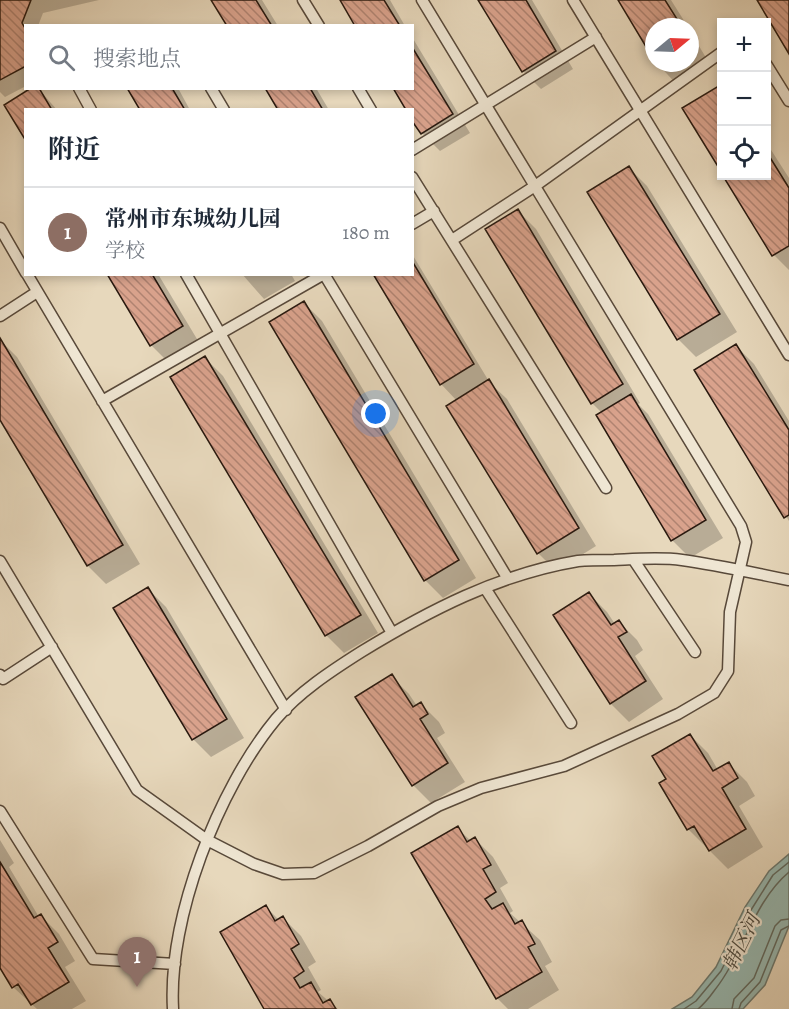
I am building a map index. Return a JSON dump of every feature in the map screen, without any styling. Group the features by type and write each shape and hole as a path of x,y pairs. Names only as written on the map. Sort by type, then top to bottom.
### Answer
{"lane":[{"path":"303,0 318,24"},
{"path":"0,561 137,790 207,840 254,864 283,874 314,873 368,846 438,806 481,788 564,766 678,714 714,693 728,671 730,612 746,542 741,526 422,0"},
{"path":"573,0 789,355"},
{"path":"414,149 596,37"},
{"path":"452,240 535,186 717,56"},
{"path":"771,72 789,101"},
{"path":"80,90 90,108"},
{"path":"212,90 223,108"},
{"path":"359,90 370,108"},
{"path":"414,180 606,488"},
{"path":"414,223 434,212"},
{"path":"0,228 24,270"},
{"path":"27,276 286,710"},
{"path":"187,276 392,633"},
{"path":"102,401 321,276"},
{"path":"325,276 508,579"},
{"path":"0,316 37,292"},
{"path":"633,559 695,652"},
{"path":"173,1009 172,984 183,913 207,840 241,768 277,718 323,676 392,633 448,603 508,579 579,561 680,560 789,580"},
{"path":"485,588 571,723"},
{"path":"0,675 3,679 52,647"},
{"path":"0,811 93,959 175,964"}],"water":[{"name":"韩区河","path":"789,854 789,926 765,985 743,1009 672,1009 692,997 716,967 745,907 769,871"}],"building":[{"path":"0,0 31,0 22,23 24,26 24,67 0,80"},
{"path":"211,0 256,0 271,24 226,24"},
{"path":"340,0 384,0 399,24 354,24"},
{"path":"478,0 526,0 556,51 522,72"},
{"path":"618,0 665,0 676,18 645,18 645,45"},
{"path":"757,0 789,0 789,54 771,24 771,18 768,18"},
{"path":"414,50 453,114 421,134 414,124 414,108 405,108 394,90 414,90"},
{"path":"717,87 717,165 682,108"},
{"path":"28,90 40,90 51,108 24,108 24,138 4,105"},
{"path":"128,90 173,90 184,108 139,108"},
{"path":"266,90 311,90 322,108 277,108"},
{"path":"771,159 789,188 789,246 772,256 725,180 771,180"},
{"path":"629,166 720,314 677,340 587,192"},
{"path":"518,209 623,384 591,404 485,229"},
{"path":"414,264 474,364 440,385 374,276 414,276"},
{"path":"108,276 153,276 183,326 150,346"},
{"path":"304,301 459,560 424,581 269,322"},
{"path":"0,338 123,545 87,566 0,420"},
{"path":"736,344 789,430 789,515 784,518 694,370"},
{"path":"205,356 361,615 325,636 170,377"},
{"path":"489,379 579,528 537,554 446,406"},
{"path":"631,394 706,520 671,541 596,415"},
{"path":"148,587 227,719 192,740 113,608"},
{"path":"589,592 611,625 619,620 627,632 618,637 646,681 610,704 553,615"},
{"path":"392,674 413,707 421,702 428,714 420,719 448,763 412,786 355,697"},
{"path":"690,734 713,771 729,762 738,778 722,788 746,829 709,851 694,826 687,830 659,783 666,779 652,756"},
{"path":"458,826 467,842 475,837 491,865 483,869 496,892 485,899 492,909 503,903 515,924 522,920 535,944 528,947 542,972 496,999 411,853"},
{"path":"0,862 34,918 41,914 58,942 48,948 69,982 31,1005 18,984 12,988 0,968"},
{"path":"266,905 275,921 283,916 299,944 291,949 304,971 294,978 300,988 311,982 323,1003 330,999 336,1009 264,1009 220,932"}],"place":[{"name":"常州市东城幼儿园","path":"137,987"}]}
